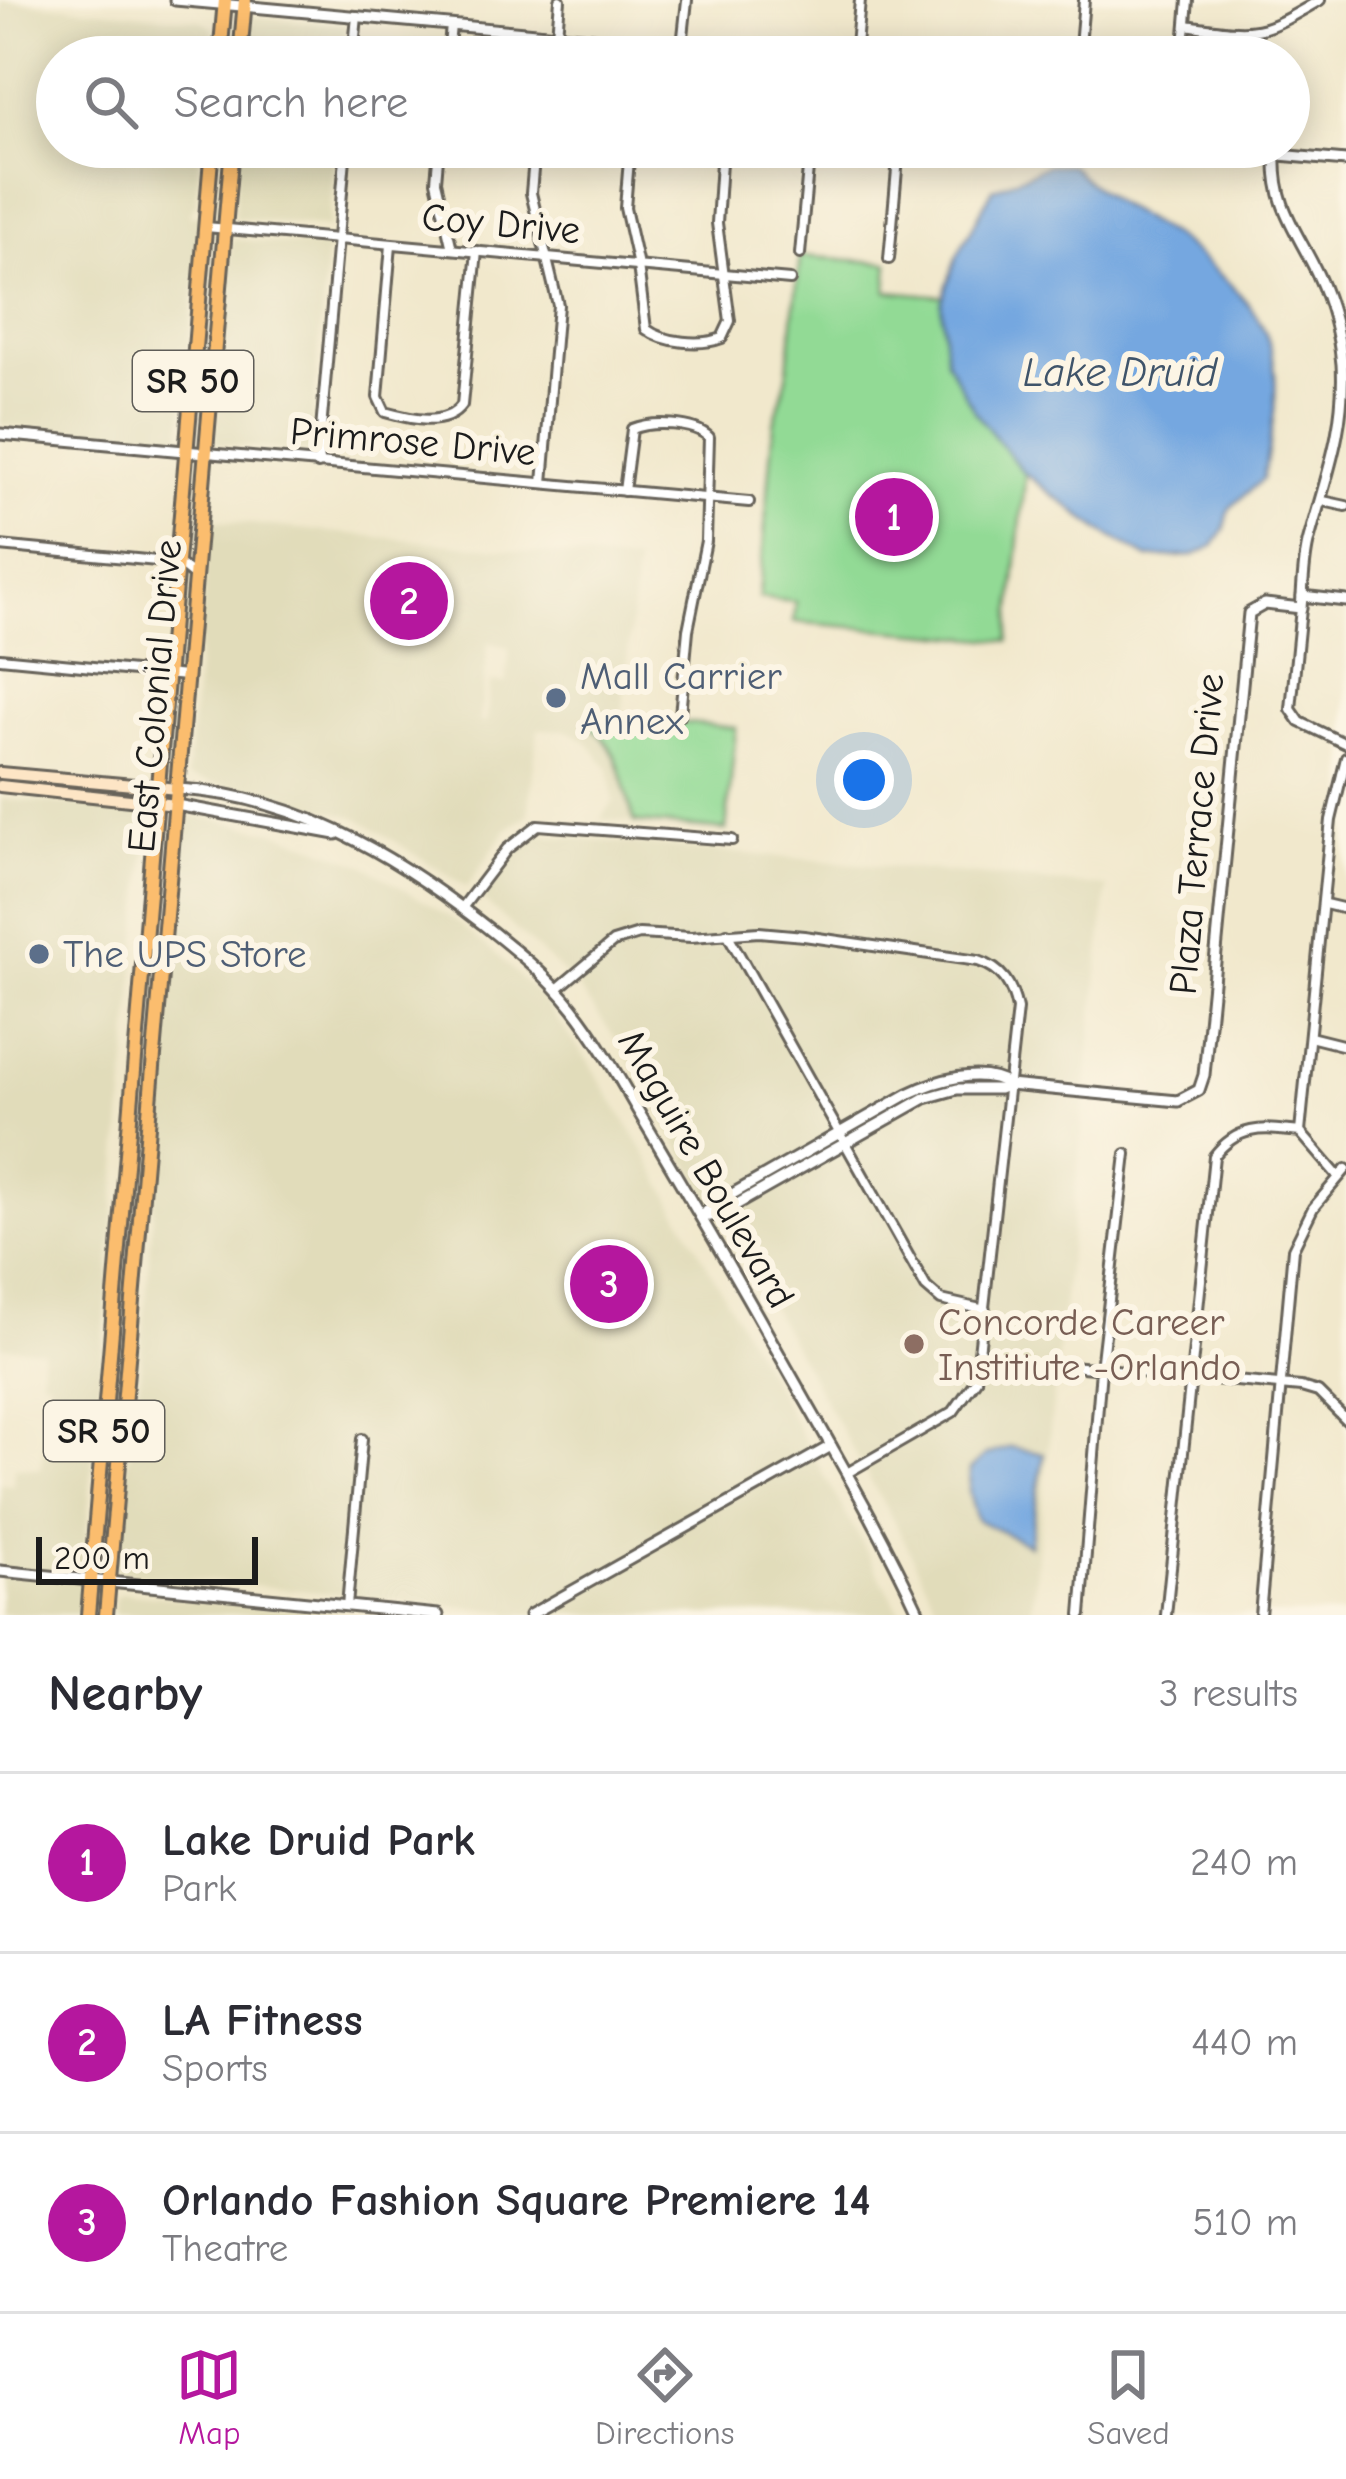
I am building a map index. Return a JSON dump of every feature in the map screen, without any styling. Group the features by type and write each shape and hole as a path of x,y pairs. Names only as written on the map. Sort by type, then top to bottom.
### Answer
{"highway":[{"path":"222,36 224,2"},
{"path":"242,36 245,3"},
{"name":"East Colonial Drive","path":"88,1615 210,168"},
{"name":"East Colonial Drive","path":"106,1615 230,168"},
{"path":"147,937 153,949 145,1042 154,1058"},
{"path":"136,1052 145,1067 143,1108 149,1120"}],"main road":[{"name":"Maguire Boulevard","path":"0,773 159,794 176,805"},
{"name":"Maguire Boulevard","path":"0,786 159,794 178,789"}],"street":[{"path":"175,0 567,36"},
{"path":"557,35 560,0"},
{"path":"683,36 687,0"},
{"path":"857,36 860,0"},
{"path":"1081,36 1084,0"},
{"path":"1185,36 1188,0"},
{"path":"1186,25 1255,33 1320,0"},
{"path":"355,36 357,16"},
{"path":"450,36 451,25"},
{"path":"1310,158 1346,161"},
{"path":"318,464 344,168"},
{"path":"437,168 452,249"},
{"path":"533,168 531,193 558,305 543,483"},
{"path":"628,168 625,208 646,329 658,337 704,342 722,338 730,320 717,223 721,168"},
{"path":"800,254 808,168"},
{"path":"890,259 897,168"},
{"path":"1277,168 1281,204 1327,296 1345,370 1344,416 1324,501 1309,539 1293,716 1346,744"},
{"name":"Coy Drive","path":"206,227 790,280"},
{"path":"391,244 380,406 395,414 438,420 455,414 462,405 477,251"},
{"path":"624,491 632,429 648,424 698,428 709,437 706,541 688,630 680,715"},
{"name":"Primrose Drive","path":"0,434 749,502"},
{"path":"1324,501 1346,506"},
{"path":"0,546 178,563 195,577"},
{"path":"1302,602 1346,601"},
{"name":"Plaza Terrace Drive","path":"1009,1085 1178,1101 1193,1097 1204,1075 1249,614 1265,604 1302,602"},
{"path":"0,658 186,676"},
{"path":"1300,1132 1331,820 1346,758"},
{"name":"Maguire Boulevard","path":"178,789 252,801 347,836 414,872 521,952 557,988 594,1036 701,1217 847,1473 920,1615"},
{"name":"Maguire Boulevard","path":"176,805 347,836"},
{"path":"462,908 507,849 538,825 732,840"},
{"path":"1325,904 1346,909"},
{"path":"557,988 597,953 631,936 727,933 804,935 974,960 1006,978 1017,1009 978,1374 965,1400 940,1420 847,1473"},
{"path":"727,933 926,1287 940,1300 986,1310"},
{"path":"1310,1037 1346,1046"},
{"path":"701,1217 713,1205 843,1138 934,1083 981,1077 1009,1085"},
{"path":"1166,1615 1214,1156 1252,1127 1300,1132 1342,1172 1300,1228 1293,1249 1260,1615"},
{"path":"1082,1615 1101,1369 1126,1154"},
{"path":"120,1248 137,1251"},
{"path":"1060,1365 1318,1392 1346,1420"},
{"path":"347,1606 362,1438"},
{"path":"530,1615 831,1446"},
{"path":"0,1571 438,1615"}],"shaded area":[{"path":"0,0 200,20 213,29 212,36 36,36 36,168 198,168 196,203 188,215 201,217 180,442 0,425"},
{"path":"251,17 345,25 344,36 250,36"},
{"path":"238,168 333,168 329,227 234,218"},
{"path":"232,239 327,248 310,452 215,440"},
{"path":"211,520 636,563 622,716 592,713 590,726 618,759 635,822 601,819 614,801 609,769 587,742 567,730 538,729 528,815 507,829 467,887 356,817 187,777","holes":["488,642 510,648 506,683 490,682 486,723 480,722"]},
{"path":"0,799 149,811 79,1615 0,1615 0,1484 13,1485 14,1467 41,1469 49,1380 41,1379 43,1350 0,1346"},
{"path":"186,814 279,833 364,865 453,919 540,997 586,1058 640,1144 902,1615 510,1615 509,1611 120,1572"},
{"path":"540,835 1107,887 1031,1615 941,1615 906,1543 623,1048 575,984 482,899 521,844"},
{"path":"121,1593 348,1615 114,1615 115,1598"}],"green space":[{"path":"800,256 889,263 887,291 1042,305 1009,641 794,622 796,602 759,598 774,423 787,377"},
{"path":"592,713 736,728 726,830 635,822 616,758 590,726"}],"water":[{"name":"Lake Druid","path":"1041,168 1074,168 1105,195 1186,246 1239,293 1257,316 1268,339 1275,389 1263,479 1229,509 1225,529 1213,546 1193,556 1148,558 1098,529 1023,472 975,412 946,360 941,303 956,258 993,189"},
{"path":"1011,1447 1044,1454 1029,1545 977,1520 969,1493 970,1470 986,1455"}],"place":[{"name":"Lake Druid Park","path":"894,517"},
{"name":"LA Fitness","path":"409,601"},
{"name":"Mall Carrier Annex","path":"556,698"},
{"name":"The UPS Store","path":"39,954"},
{"name":"Orlando Fashion Square Premiere 14","path":"609,1284"},
{"name":"Concorde Career Institiute -Orlando","path":"914,1344"}]}
